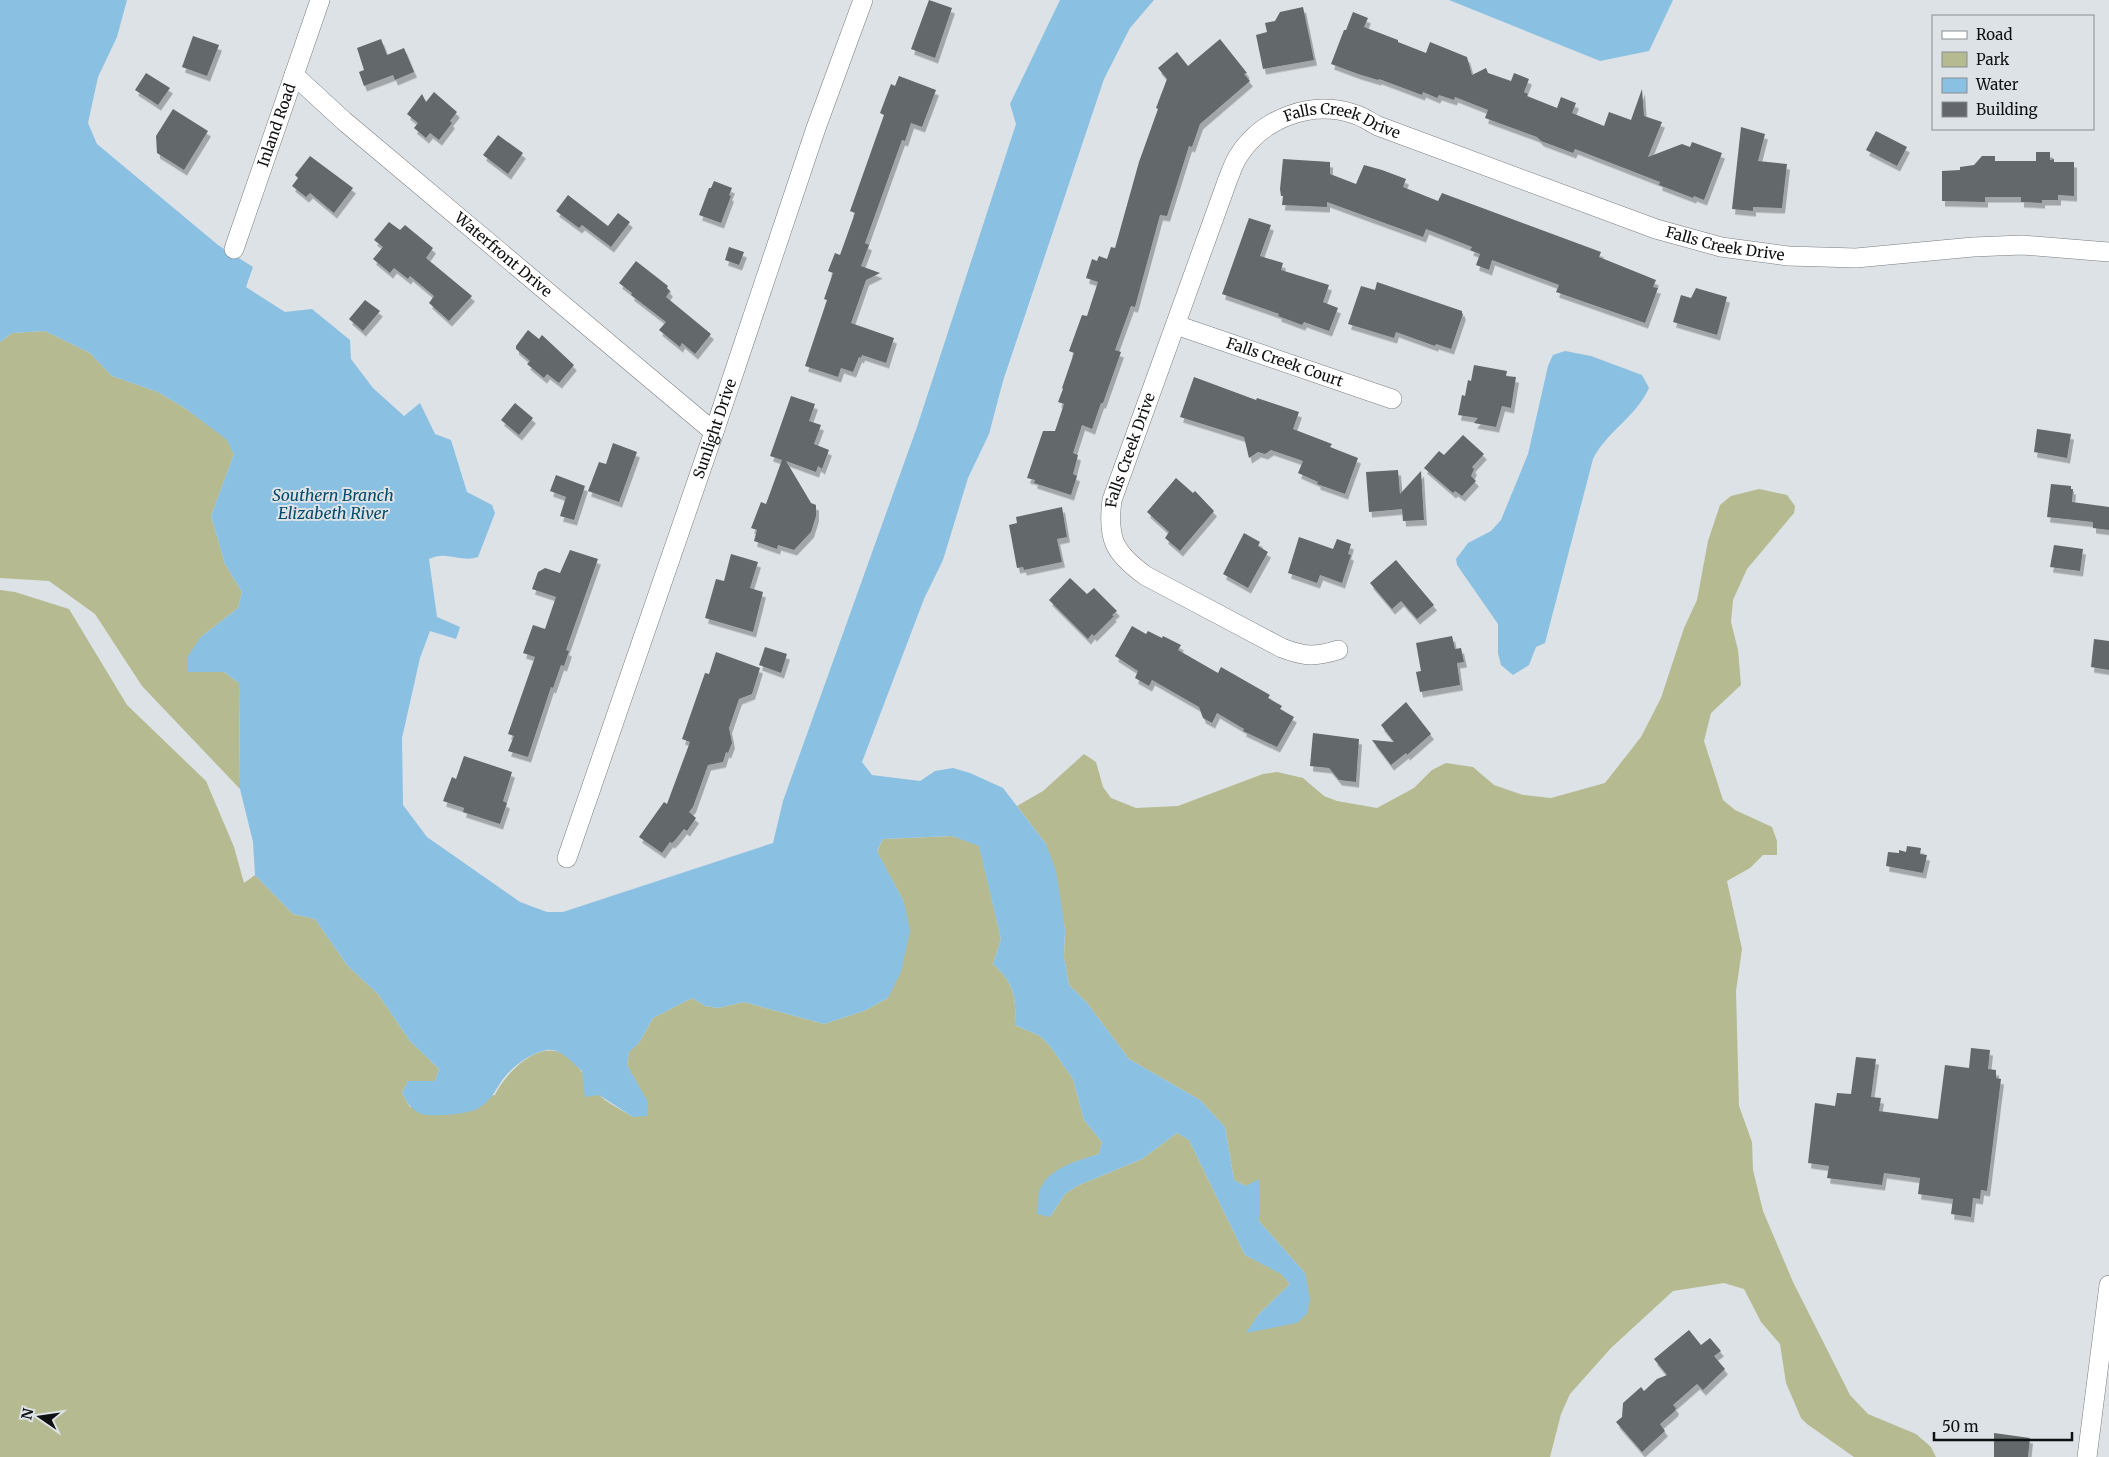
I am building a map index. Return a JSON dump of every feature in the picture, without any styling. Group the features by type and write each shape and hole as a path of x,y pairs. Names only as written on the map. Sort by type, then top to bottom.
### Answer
{"street":[{"name":"Inland Road","path":"234,249 320,0"},
{"name":"Sunlight Drive","path":"567,858 714,432 813,137 863,0"},
{"name":"Waterfront Drive","path":"294,75 344,121 714,432"},
{"name":"Falls Creek Drive","path":"1338,650 1318,656 1299,655 1282,648 1146,576 1128,563 1114,545 1109,523 1112,500 1228,179 1239,155 1256,136 1277,120 1302,111 1328,109 1354,114 1378,126 1656,229 1721,247 1788,256 1856,258 1973,247 2022,245 2109,252"},
{"name":"Falls Creek Court","path":"1176,325 1392,399"},
{"path":"2088,1457 2109,1285"}],"green space":[{"path":"45,331 90,353 112,376 158,392 186,409 226,438 234,454 211,516 225,564 242,592 238,608 201,637 188,672 224,672 239,683 240,789 142,686 95,614 49,581 0,578 0,342 12,333"},
{"path":"1759,489 1787,495 1795,506 1794,513 1747,569 1733,600 1731,622 1738,650 1741,685 1711,713 1704,741 1723,800 1735,810 1772,827 1777,841 1777,855 1763,855 1750,868 1727,881 1742,949 1736,991 1739,1106 1752,1142 1753,1170 1763,1211 1793,1282 1850,1395 1868,1414 1916,1434 1931,1447 1936,1457 1854,1457 1807,1424 1801,1418 1786,1383 1780,1344 1761,1322 1744,1289 1724,1283 1673,1291 1611,1348 1570,1394 1561,1414 1550,1457 0,1457 0,590 15,592 69,609 127,705 206,781 234,847 244,883 255,875 293,914 315,919 347,965 378,994 410,1041 439,1069 435,1081 408,1081 402,1093 410,1107 495,1095 506,1078 523,1061 543,1051 553,1051 563,1054 575,1063 598,1094 633,1117 647,1102 627,1065 629,1051 639,1043 653,1018 692,998 705,1006 718,1008 744,1002 824,1024 864,1011 888,998 904,902 877,852 883,839 952,836 979,845 1001,939 993,964 1006,978 1013,992 1015,1025 1040,1036 1050,1046 1073,1079 1084,1120 1102,1142 1099,1154 1072,1163 1050,1217 1065,1194 1077,1186 1142,1159 1177,1133 1189,1140 1245,1255 1282,1274 1290,1284 1259,1314 1247,1333 1305,1273 1259,1221 1259,1180 1246,1186 1234,1180 1225,1127 1200,1100 1129,1059 1087,1003 1069,985 1064,957 1065,929 1046,844 1017,806 1043,791 1084,754 1096,762 1103,787 1111,798 1136,808 1178,806 1263,774 1277,772 1303,778 1324,796 1337,801 1377,808 1414,788 1432,770 1446,763 1473,767 1494,785 1523,795 1551,798 1605,783 1641,737 1661,698 1684,628 1697,600 1708,541 1720,505 1731,496"}],"water":[{"name":"Southern Branch Elizabeth River","path":"0,0 127,0 117,37 98,77 88,123 97,144 218,245 253,267 246,287 285,312 312,309 350,340 351,359 373,388 404,416 420,403 435,434 451,440 467,492 492,505 495,513 478,557 465,559 442,556 429,559 437,617 460,627 456,639 430,631 420,658 402,738 403,805 427,837 520,902 547,912 563,912 773,843 783,801 917,427 1016,124 1010,104 1060,0 1154,0 1130,28 1104,79 1003,381 989,434 968,478 943,560 924,599 862,762 872,775 920,781 935,771 953,768 970,773 1003,788 1046,844 1056,871 1065,929 1064,957 1069,985 1087,1003 1129,1059 1200,1100 1225,1127 1234,1180 1246,1186 1259,1179 1259,1221 1305,1273 1310,1299 1307,1314 1297,1323 1246,1333 1259,1314 1290,1284 1281,1274 1245,1255 1189,1140 1177,1133 1142,1159 1077,1186 1065,1194 1050,1217 1037,1214 1039,1193 1046,1180 1067,1165 1099,1154 1102,1142 1084,1120 1073,1079 1050,1046 1040,1036 1015,1025 1013,992 1006,978 993,964 1001,939 979,846 952,836 883,839 877,851 904,902 910,931 901,972 888,998 864,1011 824,1024 744,1002 718,1008 705,1006 692,998 653,1018 639,1043 629,1052 627,1065 648,1102 648,1116 633,1117 599,1095 585,1097 582,1071 566,1057 552,1050 534,1054 515,1067 489,1099 479,1108 459,1114 431,1115 419,1113 411,1107 402,1093 408,1081 435,1081 439,1069 410,1041 378,994 347,965 315,919 293,914 255,875 253,842 240,789 239,683 224,672 188,672 188,656 201,637 238,608 242,592 225,564 211,516 234,454 226,439 186,409 158,392 112,376 90,353 45,331 12,333 0,342"},
{"path":"1449,0 1673,0 1649,51 1600,61"},
{"path":"1565,351 1591,356 1642,375 1649,388 1636,408 1606,440 1593,459 1545,643 1536,647 1529,665 1513,675 1501,665 1498,653 1498,624 1457,565 1456,559 1468,543 1491,531 1501,520 1528,454 1548,366 1553,355"}],"building":[{"path":"929,0 952,8 935,58 911,49"},
{"path":"1303,7 1314,60 1263,69 1256,35 1267,32 1265,23 1275,21 1280,12"},
{"path":"1353,12 1368,18 1364,27 1398,40 1398,42 1426,53 1430,42 1467,57 1472,75 1486,68 1488,73 1511,81 1514,73 1529,79 1524,92 1528,94 1527,96 1557,108 1561,97 1576,103 1572,113 1604,126 1609,112 1631,120 1642,89 1644,116 1662,122 1648,157 1682,144 1690,147 1692,142 1722,153 1704,200 1694,196 1693,198 1659,185 1660,182 1575,149 1573,153 1541,141 1537,137 1485,118 1488,110 1455,97 1454,100 1439,95 1437,98 1423,92 1422,95 1331,64"},
{"path":"193,36 219,45 207,76 182,67"},
{"path":"381,39 387,55 404,48 414,72 395,80 393,75 364,86 359,72 364,70 357,48"},
{"path":"1220,39 1247,73 1244,74 1250,81 1200,124 1192,147 1189,146 1167,216 1160,215 1135,307 1131,306 1115,350 1121,352 1103,403 1101,403 1092,429 1082,425 1073,453 1078,455 1073,474 1077,476 1071,495 1034,483 1035,480 1027,478 1043,431 1055,431 1064,404 1058,402 1074,353 1069,351 1082,315 1087,316 1098,282 1086,278 1092,259 1097,261 1099,256 1107,259 1111,247 1115,248 1139,162 1167,79 1158,68 1177,52 1188,66"},
{"path":"146,73 170,88 158,105 135,90"},
{"path":"899,76 936,90 922,127 911,123 905,141 902,140 865,243 869,245 861,266 880,273 866,280 851,323 894,338 886,363 862,355 861,358 859,357 853,372 841,368 838,377 805,366 827,300 824,299 833,273 828,271 835,253 840,255 855,213 850,211 884,115 880,113 891,84 895,86"},
{"path":"434,92 457,112 450,121 452,123 439,140 430,133 426,138 414,128 418,123 407,114 422,94 426,102"},
{"path":"173,109 208,131 184,170 157,153 156,136"},
{"path":"1741,127 1765,134 1758,161 1787,164 1782,208 1753,207 1753,211 1732,209"},
{"path":"1876,131 1907,147 1897,166 1866,150"},
{"path":"498,135 523,153 508,174 483,155"},
{"path":"2036,152 2050,152 2050,160 2054,159 2054,162 2074,162 2074,196 2058,195 2058,200 2042,200 2042,203 2021,202 2021,197 1985,197 1985,202 1942,201 1942,171 1960,170 1960,167 1974,165 1982,156 1995,156 1995,161 2036,161"},
{"path":"310,156 353,188 334,213 310,193 306,197 292,186 298,178 295,175"},
{"path":"1283,159 1330,162 1330,174 1356,184 1364,165 1382,170 1406,179 1403,187 1438,201 1442,193 1601,252 1599,257 1656,280 1653,287 1658,288 1645,323 1556,292 1559,285 1492,260 1489,270 1476,265 1480,254 1470,250 1472,247 1426,229 1423,237 1327,202 1327,207 1282,205 1283,196 1281,196 1280,189"},
{"path":"714,181 732,188 721,223 699,215 709,188 711,188"},
{"path":"568,195 608,226 618,213 630,222 611,247 582,225 579,228 556,211"},
{"path":"1249,218 1271,225 1260,256 1283,263 1281,270 1329,285 1323,302 1338,308 1329,331 1304,322 1302,325 1278,316 1279,314 1222,294"},
{"path":"389,222 400,230 405,225 433,248 426,258 472,296 449,321 429,303 434,296 410,276 408,279 394,268 390,273 373,259 383,247 374,240"},
{"path":"729,247 744,252 739,265 725,260"},
{"path":"636,261 668,286 667,288 670,291 666,297 711,334 695,354 682,343 680,347 659,330 666,322 631,295 632,293 619,283"},
{"path":"1377,282 1462,311 1463,314 1451,349 1436,344 1435,346 1396,332 1394,338 1348,324 1361,286 1375,290"},
{"path":"1696,288 1727,297 1717,335 1673,322 1681,295 1691,298"},
{"path":"365,300 380,311 363,331 349,319"},
{"path":"528,330 539,339 542,335 574,365 559,383 547,374 544,378 527,364 530,361 516,349 516,346"},
{"path":"1474,365 1507,371 1506,376 1516,377 1511,408 1502,406 1496,427 1474,423 1478,418 1458,415 1462,395 1465,396 1468,380 1471,381"},
{"path":"1194,377 1256,400 1257,398 1299,412 1293,429 1332,444 1330,447 1358,458 1345,494 1317,484 1318,482 1298,473 1303,461 1271,450 1265,454 1258,452 1249,458 1244,437 1180,417"},
{"path":"791,396 815,404 809,421 821,425 814,444 829,450 822,469 818,466 816,472 786,461 811,503 816,505 816,516 811,532 794,550 778,545 777,549 754,541 757,530 751,528 761,502 766,504 782,460 770,456"},
{"path":"515,403 533,418 519,435 501,420"},
{"path":"2037,429 2071,434 2067,458 2034,452"},
{"path":"1463,435 1484,454 1472,467 1474,469 1471,476 1476,481 1462,496 1455,491 1453,493 1424,468 1439,451 1444,455"},
{"path":"613,443 637,452 619,502 588,491 599,462 606,464"},
{"path":"1398,470 1400,494 1421,471 1424,520 1403,521 1402,509 1369,512 1366,472"},
{"path":"556,475 585,486 574,520 560,516 566,497 550,491"},
{"path":"1176,478 1193,493 1195,491 1214,511 1180,551 1165,538 1169,532 1147,512"},
{"path":"2051,484 2071,486 2071,489 2073,489 2072,502 2109,507 2109,530 2093,528 2093,522 2047,517"},
{"path":"1062,507 1067,537 1057,539 1062,562 1024,570 1023,567 1017,568 1009,525 1017,523 1016,517"},
{"path":"1244,533 1260,542 1258,546 1268,552 1248,588 1223,574"},
{"path":"1299,537 1333,549 1337,539 1351,544 1348,554 1351,555 1342,583 1320,575 1317,583 1288,573"},
{"path":"2054,545 2083,549 2080,571 2050,567"},
{"path":"570,550 598,559 566,650 569,651 564,666 561,665 553,688 551,687 528,757 508,751 514,736 508,734 535,657 523,653 533,625 545,629 556,597 532,589 538,572 545,568 560,573"},
{"path":"731,554 758,562 750,588 763,592 753,632 705,618 716,579 724,581"},
{"path":"1396,560 1434,605 1417,619 1401,601 1392,609 1370,583"},
{"path":"1070,578 1087,594 1094,588 1117,611 1094,636 1092,634 1088,639 1049,600"},
{"path":"1132,626 1146,634 1148,631 1181,645 1178,650 1218,673 1221,667 1270,695 1268,698 1282,706 1280,709 1294,717 1277,747 1243,731 1244,729 1217,713 1212,723 1203,718 1199,707 1152,680 1149,686 1135,678 1138,671 1115,656"},
{"path":"1452,636 1455,649 1461,648 1464,662 1457,663 1460,685 1420,692 1416,672 1421,671 1416,643"},
{"path":"2094,639 2109,641 2109,670 2091,667"},
{"path":"765,647 787,654 781,673 759,665"},
{"path":"716,652 760,668 752,694 739,699 729,728 732,743 728,753 726,752 723,762 708,765 693,807 689,812 696,818 687,831 684,829 672,843 670,842 662,853 639,837 664,802 667,804 690,742 682,739 705,673 709,674"},
{"path":"1406,702 1431,734 1407,755 1406,753 1391,765 1372,740 1394,742 1381,725"},
{"path":"1313,733 1359,739 1356,782 1339,780 1329,768 1310,766"},
{"path":"464,756 512,772 503,801 507,803 500,824 463,812 464,808 443,801 452,777 456,779"},
{"path":"1907,846 1921,848 1920,854 1927,855 1923,873 1886,866 1888,852 1899,853 1899,850 1906,852"},
{"path":"1971,1048 1990,1050 1988,1069 1996,1070 1996,1078 2001,1079 1987,1191 1981,1190 1980,1199 1973,1198 1971,1217 1951,1214 1953,1199 1918,1194 1920,1178 1884,1173 1882,1185 1827,1178 1829,1166 1808,1163 1815,1103 1835,1106 1837,1093 1851,1094 1856,1057 1876,1059 1871,1097 1881,1098 1879,1111 1938,1119 1945,1065 1969,1068"},
{"path":"1689,1330 1701,1345 1710,1338 1721,1351 1714,1356 1725,1369 1703,1390 1697,1384 1673,1405 1676,1408 1675,1411 1660,1424 1665,1431 1642,1452 1616,1422 1622,1417 1623,1403 1641,1387 1644,1391 1657,1379 1667,1375 1654,1359"},
{"path":"1994,1433 2030,1438 2028,1457 1994,1457"}]}
